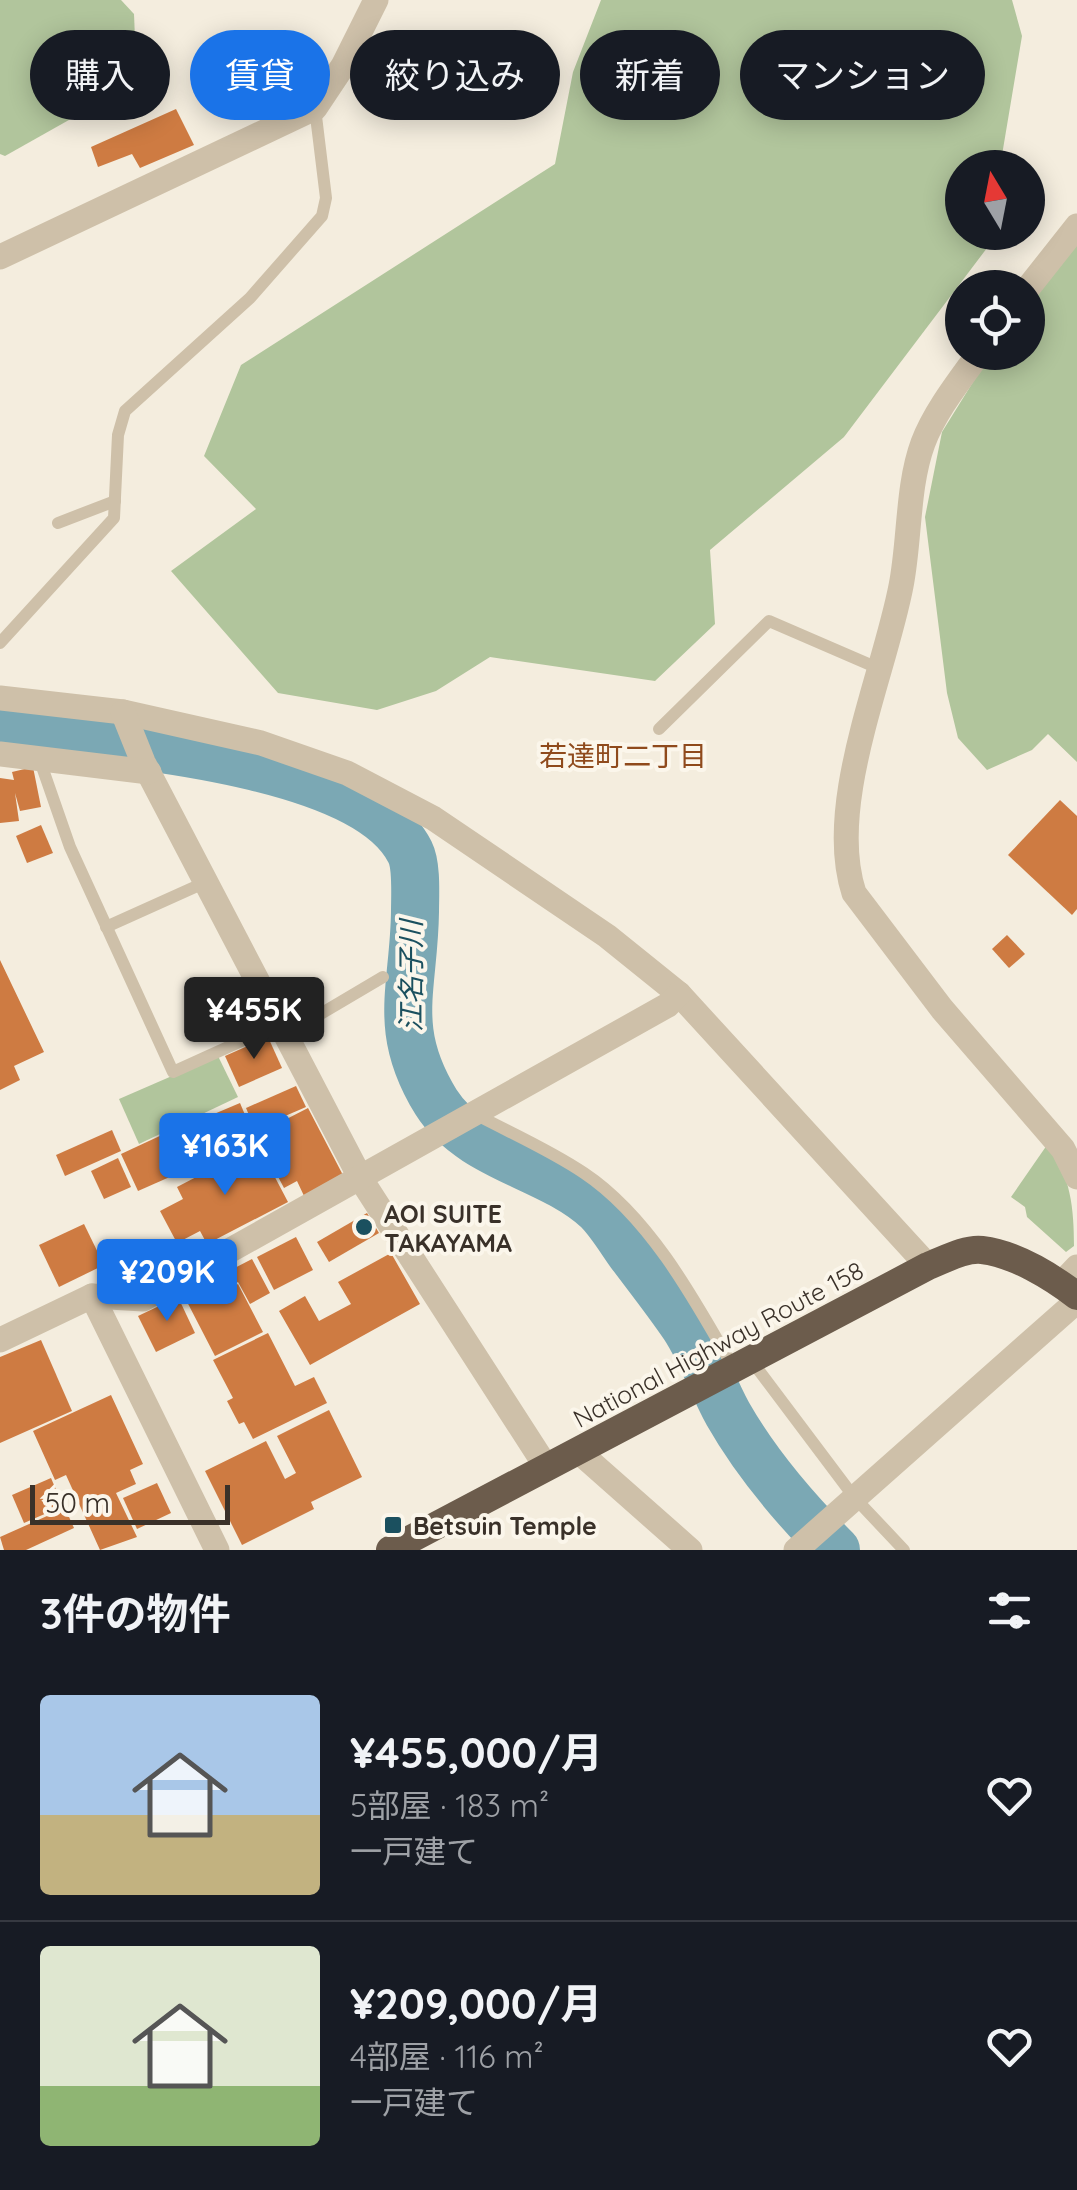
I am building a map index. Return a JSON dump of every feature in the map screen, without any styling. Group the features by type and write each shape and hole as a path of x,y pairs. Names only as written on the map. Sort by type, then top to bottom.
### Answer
{"highway":[{"name":"National Highway Route 158","path":"390,1550 696,1392 928,1266 982,1250 1073,1287"}],"street":[{"path":"330,87 376,0"},
{"path":"0,258 290,120"},
{"path":"1042,270 1077,226"},
{"path":"969,370 922,445 901,587 850,810 849,877 854,893 942,1009 1064,1148 1077,1177"},
{"path":"0,698 260,744 370,783 432,818 607,936 679,994 928,1266"},
{"path":"125,719 146,767 362,1180 547,1468"},
{"path":"0,754 146,767"},
{"path":"0,1340 92,1296 143,1299 362,1180 668,1005 679,994"},
{"path":"801,1545 1073,1287"},
{"path":"92,1296 217,1550"},
{"path":"579,1452 690,1550"}],"lane":[{"path":"0,644 114,518 118,435 125,411 250,298 322,216 326,198 316,120"},
{"path":"58,523 115,501"},
{"path":"658,729 769,621 880,668"},
{"path":"39,758 45,785 173,1072 282,1030 383,977"},
{"path":"106,927 206,882"},
{"path":"475,1114 587,1175 616,1202 668,1265 736,1368 904,1550"}],"green space":[{"path":"0,0 121,0 134,14 135,30 30,30 30,120 69,120 5,156 0,154"},
{"path":"601,0 1012,0 1022,36 1003,150 945,150 945,250 985,250 970,270 945,270 945,304 844,437 710,550 715,624 655,681 490,657 436,691 377,710 278,693 171,571 256,509 204,456 241,365 555,164 580,54 580,120 720,120 720,30 589,30"},
{"path":"1070,245 1077,246 1077,762 1048,734 1032,750 987,770 958,738 947,693 925,517 942,432 980,370 1045,370 1045,278"},
{"path":"218,1056 238,1097 139,1144 119,1099"},
{"path":"1047,1145 1070,1193 1074,1246 1066,1252 1011,1197"}],"building":[{"path":"176,109 194,145 140,168 132,154 98,167 91,147 151,120 170,120 170,112"},
{"path":"33,767 41,807 20,811 15,793 19,821 0,823 0,778 14,780 12,772"},
{"path":"1060,800 1077,816 1077,909 1072,915 1008,855"},
{"path":"41,825 53,853 27,863 16,836"},
{"path":"1007,935 1025,954 1009,968 992,949"},
{"path":"0,960 44,1052 14,1066 20,1080 0,1090"},
{"path":"268,1037 282,1068 239,1087 225,1056"},
{"path":"296,1086 306,1107 255,1129 246,1108"},
{"path":"240,1103 257,1143 232,1154 214,1114"},
{"path":"308,1108 345,1179 305,1198 297,1181 284,1188 265,1152 278,1145 269,1128"},
{"path":"211,1113 231,1156 188,1175 168,1132"},
{"path":"112,1130 121,1151 65,1176 56,1155"},
{"path":"164,1134 181,1172 138,1191 121,1154"},
{"path":"258,1145 288,1202 207,1244 200,1231 177,1243 160,1211 183,1199 177,1187"},
{"path":"118,1158 131,1187 104,1199 91,1171"},
{"name":"AOI SUITE TAKAYAMA","path":"367,1213 379,1233 329,1262 317,1242"},
{"path":"84,1224 104,1265 59,1287 39,1245"},
{"path":"296,1237 313,1270 274,1290 257,1257"},
{"path":"391,1253 420,1304 310,1365 279,1311 305,1296 319,1321 351,1304 338,1282"},
{"path":"252,1259 270,1293 250,1304 238,1282 230,1286 223,1274"},
{"path":"213,1278 221,1293 238,1284 263,1332 215,1356 183,1294"},
{"path":"178,1297 195,1333 156,1352 138,1316"},
{"path":"268,1333 295,1386 314,1377 327,1403 253,1439 244,1422 239,1424 227,1401 233,1398 213,1360"},
{"path":"41,1340 72,1411 0,1443 0,1357"},
{"path":"111,1395 143,1464 130,1470 136,1484 116,1493 137,1537 100,1550 66,1475 55,1480 33,1431"},
{"path":"329,1410 362,1477 311,1502 314,1509 242,1545 205,1471 266,1441 285,1479 296,1473 277,1436"},
{"path":"51,1478 63,1506 24,1523 12,1495"},
{"path":"157,1483 171,1513 137,1529 123,1498"},
{"path":"65,1508 74,1528 26,1550 4,1550 0,1537"}],"waterway":[{"name":"江名子川","path":"0,730 223,760 285,775 339,795 383,820 410,852 414,865 409,1030 422,1076 436,1102 470,1137 558,1183 598,1210 684,1326 751,1451 836,1550"}],"place":[{"name":"AOI SUITE TAKAYAMA","path":"364,1227"},
{"name":"Betsuin Temple","path":"393,1525"}],"district":[{"name":"若達町二丁目","path":"623,755"}]}
